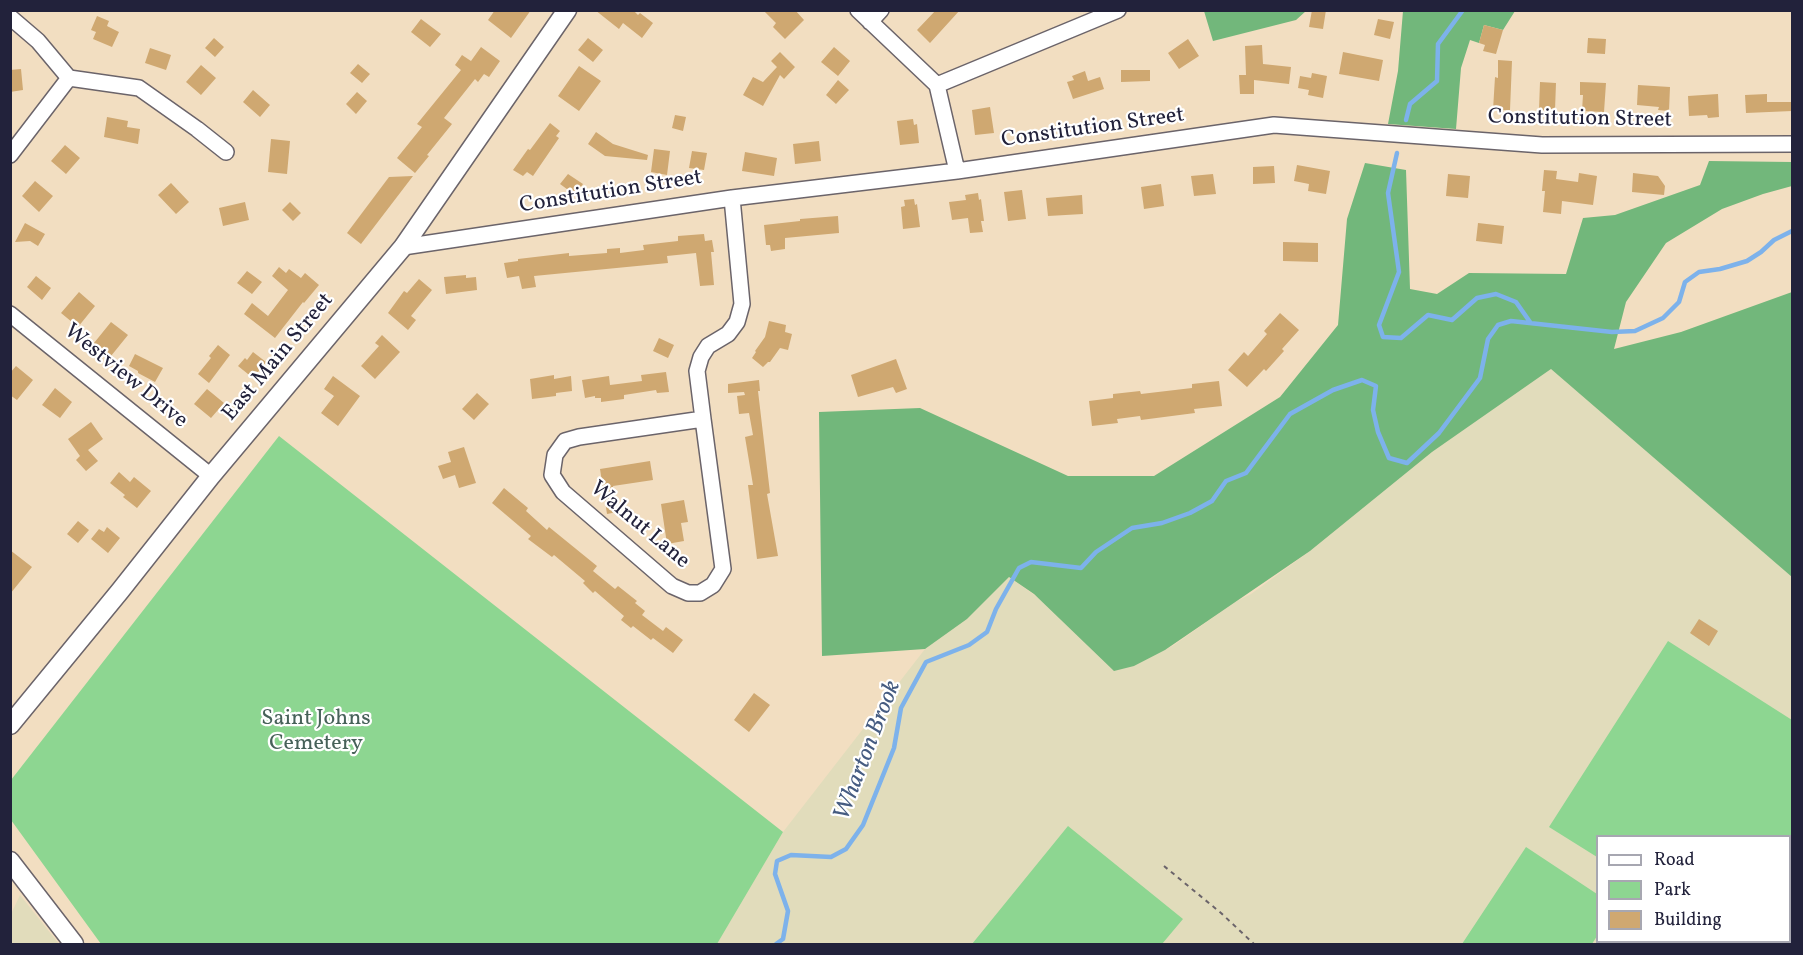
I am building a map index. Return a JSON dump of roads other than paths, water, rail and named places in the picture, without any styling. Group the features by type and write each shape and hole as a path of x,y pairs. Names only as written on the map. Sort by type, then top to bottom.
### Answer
{"main road":[{"name":"East Main Street","path":"10,725 211,476 403,247 567,10"},
{"path":"10,861 74,945"}],"street":[{"path":"858,10 937,85 957,171"},
{"path":"870,22 881,10"},
{"path":"937,85 1118,10"},
{"path":"10,17 38,41 69,78 139,88 197,129 226,153"},
{"path":"10,154 69,78"},
{"name":"Constitution Street","path":"403,247 732,198 957,171 1274,125 1542,145 1792,144"},
{"name":"Walnut Lane","path":"703,419 565,441 555,455 552,475 562,492 672,586 688,593 700,593 714,585 723,570 698,371 701,357 708,346 728,334 737,322 742,304 732,198"},
{"name":"Westview Drive","path":"10,314 211,476"}],"waterway":[{"path":"1406,120 1410,104 1437,81 1438,44 1463,10"},
{"path":"1397,153 1388,193 1399,272 1379,325 1383,337 1401,338 1428,315 1452,320 1477,298 1496,294 1516,302 1530,322"},
{"name":"Wharton Brook","path":"776,944 783,939 788,911 775,874 777,861 791,855 831,857 846,849 863,825 894,748 901,708 926,662 969,645 987,632 996,609 1019,568 1031,562 1081,568 1096,552 1132,528 1162,523 1190,513 1212,501 1226,481 1246,473 1290,414 1333,390 1362,380 1376,386 1373,410 1378,432 1389,458 1407,463 1439,433 1480,378 1488,339 1498,325 1511,321 1612,332 1635,331 1663,318 1679,302 1685,282 1699,272 1747,261 1774,240 1792,231"}],"park label":[{"name":"Saint Johns Cemetery","path":"316,732"}]}
